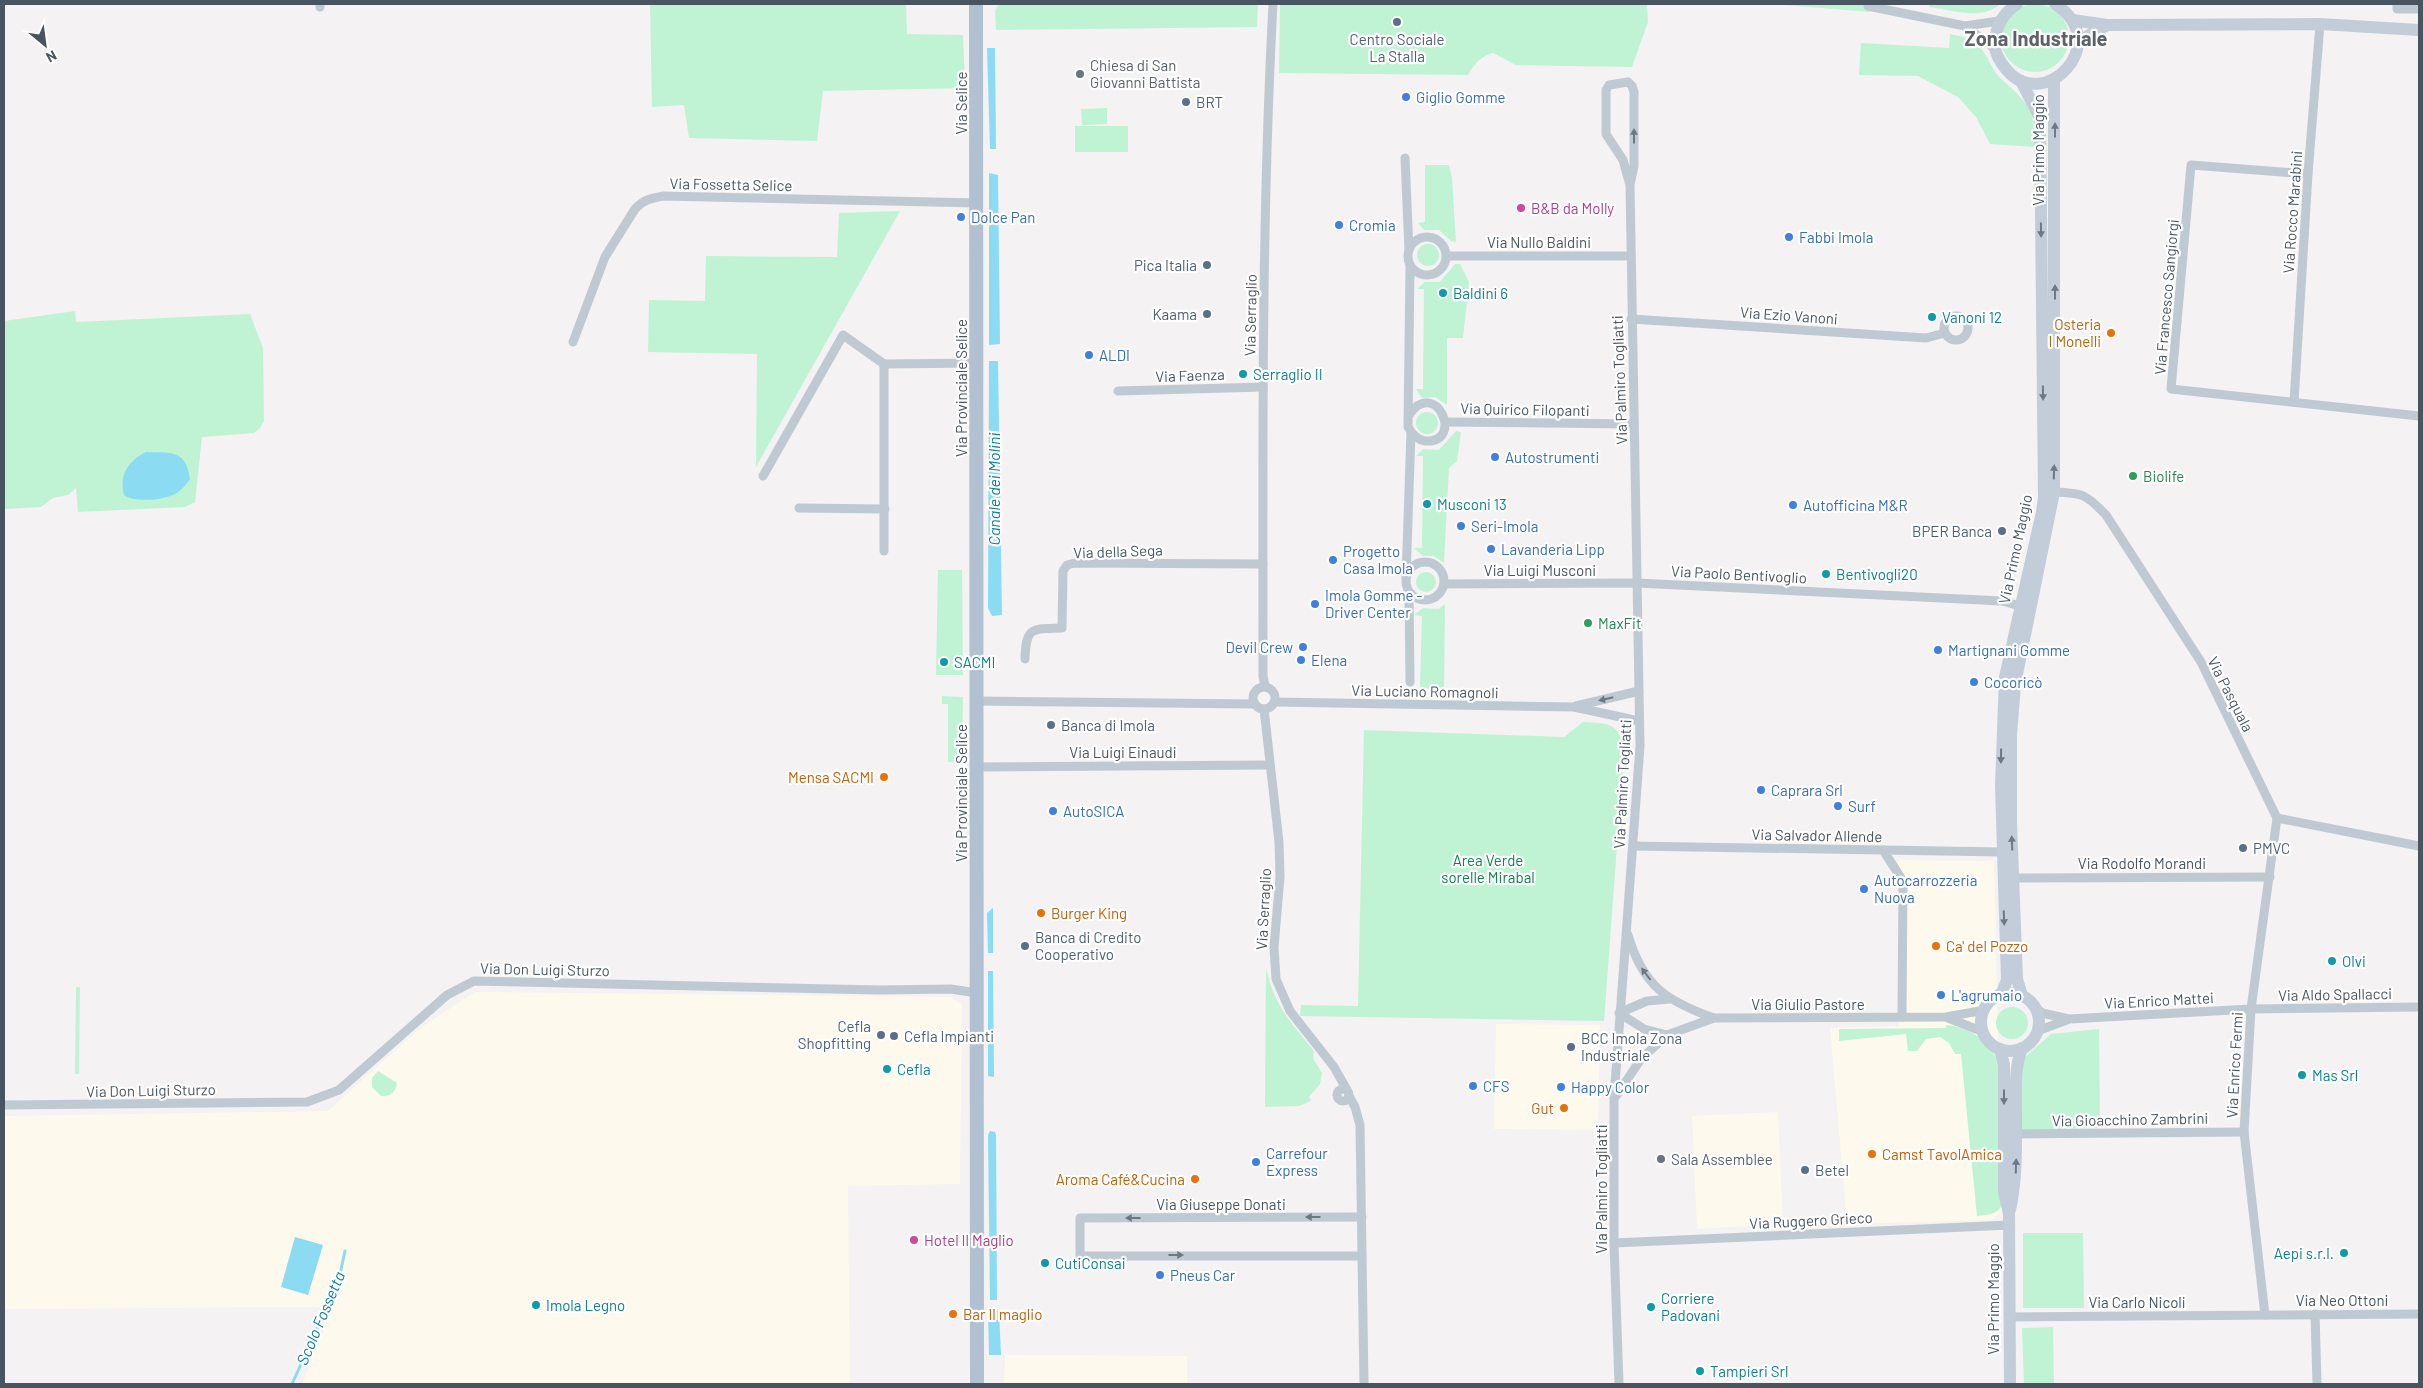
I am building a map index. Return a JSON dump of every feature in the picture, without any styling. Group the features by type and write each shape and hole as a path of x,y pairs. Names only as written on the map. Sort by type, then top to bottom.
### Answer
{"main road":[{"name":"Via Selice","path":"976,4 978,202"},
{"name":"Via Provinciale Selice","path":"977,1384 978,202"}],"street":[{"name":"Via Serraglio","path":"1273,4 1265,190 1263,676 1265,686 1274,692 1275,702"},
{"path":"2055,4 2073,20 2078,42 2107,25"},
{"path":"2397,4 2397,9 2414,7"},
{"path":"1868,6 1965,26 1999,21"},
{"path":"1995,49 1995,34 1999,21 2013,6"},
{"path":"2073,20 2107,25 2320,24 2419,30"},
{"name":"Via Rocco Marabini","path":"2294,402 2308,174 2320,24"},
{"path":"1965,26 1995,49"},
{"name":"Via Primo Maggio","path":"1995,49 2000,62 2009,73 2022,81 2038,83 2054,79 2072,64 2078,42"},
{"name":"Via Primo Maggio","path":"2022,996 2017,979 2011,736 2015,684 2054,492 2054,79"},
{"name":"Via Primo Maggio","path":"2001,995 2007,980 2002,852 2001,737 2006,677 2044,497 2040,118 2022,81"},
{"name":"Via Palmiro Togliatti","path":"1619,1384 1614,1243 1614,1098 1640,746 1640,721 1631,319 1630,185 1634,166 1634,92 1628,82 1615,82 1609,85 1606,90 1606,134 1623,160 1630,185"},
{"path":"1404,158 1410,266 1408,421 1411,432 1406,578 1409,592 1410,682"},
{"name":"Via Francesco Sangiorgi","path":"2308,174 2191,165 2171,389 2419,416"},
{"name":"Via Fossetta Selice","path":"573,342 606,257 634,209 640,203 650,198 664,196 978,202"},
{"path":"1409,250 1416,240 1433,238 1443,244 1447,256 1443,268 1432,275 1420,274 1410,266"},
{"name":"Via Nullo Baldini","path":"1447,256 1631,256"},
{"name":"Via Ezio Vanoni","path":"1631,319 1926,338 1945,333"},
{"path":"763,476 843,335 884,364 978,364"},
{"path":"884,364 884,551"},
{"name":"Via Faenza","path":"1118,391 1263,387"},
{"name":"Via Quirico Filopanti","path":"1409,415 1418,405 1430,404 1441,410 1446,422 1442,433 1432,440 1420,440 1411,432"},
{"name":"Via Quirico Filopanti","path":"1446,422 1634,424"},
{"name":"Via Pasquala","path":"2054,492 2088,497 2106,515 2201,662 2277,818"},
{"path":"799,508 885,510"},
{"path":"1406,578 1412,567 1425,562 1437,566 1444,578 1444,584 1438,596 1432,599 1419,600 1409,592"},
{"name":"Via della Sega","path":"1025,659 1026,640 1029,635 1041,629 1062,628 1063,571 1067,565 1075,563 1263,564"},
{"name":"Via Paolo Bentivoglio","path":"1637,583 2002,601 2020,606"},
{"name":"Via Luigi Musconi","path":"1444,584 1637,583"},
{"path":"1255,704 1254,694 1258,688 1265,686"},
{"name":"Via Luciano Romagnoli","path":"1574,707 1639,691"},
{"path":"977,701 1255,704 1264,709 1270,708 1275,702"},
{"name":"Via Luciano Romagnoli","path":"1275,702 1574,707 1640,721"},
{"name":"Via Serraglio","path":"1264,709 1279,842 1280,877 1274,947 1276,979 1290,1011 1341,1078 1345,1094 1358,1120 1362,1217"},
{"name":"Via Luigi Einaudi","path":"977,767 1269,765"},
{"path":"2277,818 2419,846"},
{"name":"Via Enrico Fermi","path":"2265,1315 2244,1132 2251,1009 2277,818"},
{"name":"Via Salvador Allende","path":"1632,846 2002,852"},
{"path":"1883,850 1904,881 1902,1017"},
{"name":"Via Rodolfo Morandi","path":"2014,878 2270,877"},
{"name":"Via Giulio Pastore","path":"1626,930 1638,964 1654,984 1670,999 1714,1018"},
{"name":"Via Don Luigi Sturzo","path":"4,1105 307,1102 338,1090 447,995 474,981 880,990 951,989 977,992"},
{"path":"2022,1048 2008,1050 2000,1049 1993,1045 1984,1032 1982,1017 1988,1003 2001,995 2015,994 2022,996 2034,1006 2039,1022 2038,1031"},
{"name":"Via Giulio Pastore","path":"1619,1013 1647,1001 1670,999"},
{"name":"Via Enrico Mattei","path":"2034,1006 2042,1013 2069,1019 2251,1009"},
{"name":"Via Aldo Spallacci","path":"2251,1009 2419,1007"},
{"name":"Via Giulio Pastore","path":"1614,1098 1641,1059 1667,1035 1714,1018 1946,1017 1984,1010"},
{"path":"1619,1013 1644,1029 1667,1035"},
{"name":"Via Giulio Pastore","path":"1946,1017 1984,1032"},
{"name":"Via Enrico Mattei","path":"2038,1031 2069,1019"},
{"name":"Via Primo Maggio","path":"2009,1220 2014,1190 2016,1064 2022,1048 2029,1044 2038,1031"},
{"name":"Via Primo Maggio","path":"2000,1049 2004,1065 2004,1192 2009,1220 2010,1384"},
{"name":"Via Gioacchino Zambrini","path":"2016,1134 2244,1132"},
{"path":"1362,1217 1364,1384"},
{"name":"Via Giuseppe Donati","path":"1362,1217 1080,1218 1080,1256 1362,1256"},
{"name":"Via Ruggero Grieco","path":"1614,1243 2009,1220"},
{"path":"2315,1314 2317,1384"},
{"name":"Via Neo Ottoni","path":"2265,1315 2419,1314"},
{"name":"Via Carlo Nicoli","path":"2010,1317 2265,1315"}],"shaded area":[{"path":"1898,860 1994,861 2002,1210 1992,1220 1847,1224 1830,1028 1899,1026"},
{"path":"475,992 950,997 962,1004 960,1184 848,1186 850,1384 302,1384 333,1307 4,1309 4,1116 328,1111 420,1028"},
{"path":"1496,1024 1600,1025 1598,1130 1494,1129"},
{"path":"1778,1112 1783,1224 1697,1229 1692,1116"},
{"path":"1005,1355 1187,1356 1187,1384 1004,1384"}],"green space":[{"path":"650,4 906,4 907,34 963,35 965,88 823,91 817,141 689,138 684,105 652,107"},
{"path":"999,4 1258,4 1257,27 996,30 995,11"},
{"path":"1280,4 1647,4 1648,22 1632,67 1516,65 1493,53 1478,61 1468,75 1279,73"},
{"path":"1772,4 1871,4 1870,12"},
{"path":"1930,4 2000,4 1985,12 1966,13 1929,7"},
{"path":"2042,4 2054,10 2063,19 2069,31 2067,51 2059,62 2042,72 2028,72 2011,62 2003,51 2001,31 2011,14 2022,6"},
{"path":"1950,34 1967,38 1976,43 2000,78 2022,99 2033,120 2034,147 1990,144 1976,117 1958,97 1918,76 1859,75 1861,43 1949,48"},
{"path":"1107,108 1107,124 1082,125 1081,109"},
{"path":"1075,126 1128,126 1128,152 1075,152"},
{"path":"1425,165 1449,165 1452,178 1456,242 1451,241 1439,230 1424,230 1418,223 1425,222"},
{"path":"900,211 756,467 757,354 648,352 649,300 705,301 706,256 837,257 839,213"},
{"path":"1428,244 1438,251 1439,255 1432,265 1428,266 1418,259 1417,255 1424,245"},
{"path":"1455,264 1460,264 1469,282 1463,338 1447,338 1447,405 1435,397 1422,398 1416,389 1423,389 1424,289 1417,289 1425,282 1440,282"},
{"path":"75,311 76,322 250,314 263,348 264,421 254,433 202,437 195,502 185,507 78,512 76,488 68,495 53,498 41,507 4,509 4,321"},
{"path":"1427,412 1437,419 1438,423 1431,433 1427,434 1417,427 1416,423 1423,413"},
{"path":"1456,431 1461,432 1457,461 1449,468 1444,563 1434,556 1423,556 1414,548 1422,548 1423,456 1416,456 1423,449 1439,450"},
{"path":"938,570 962,570 963,675 936,675"},
{"path":"1422,572 1430,572 1436,578 1436,586 1430,592 1422,592 1416,586 1416,578"},
{"path":"1445,604 1444,689 1420,688 1422,616 1414,615 1423,608 1439,609"},
{"path":"942,696 963,697 962,762 948,762 948,704 942,704"},
{"name":"Area Verde sorelle Mirabal","path":"1583,722 1612,726 1620,735 1624,752 1604,1021 1300,1016 1301,1005 1358,1006 1364,730 1564,737"},
{"path":"1266,968 1274,993 1284,1013 1314,1051 1313,1058 1322,1073 1320,1084 1309,1097 1311,1101 1299,1106 1265,1107"},
{"path":"76,987 80,987 79,1074 75,1074"},
{"path":"2012,1007 2024,1011 2028,1023 2024,1035 2012,1039 2000,1035 1996,1023 2000,1011"},
{"path":"1947,1025 1964,1029 1978,1036 1990,1047 1998,1062 2001,1207 1996,1212 1987,1215 1977,1216 1961,1054 1955,1054 1949,1043 1940,1037 1926,1039 1917,1051 1908,1051 1906,1034 1839,1041 1839,1029 1945,1028"},
{"path":"2099,1029 2100,1128 2022,1130 2019,1062 2051,1034"},
{"path":"378,1071 397,1083 390,1095 381,1096 372,1087 372,1078"},
{"path":"2023,1233 2083,1233 2084,1308 2023,1308"},
{"path":"2053,1327 2054,1384 2024,1384 2022,1328"}],"water":[{"path":"987,48 995,48 996,149 990,149"},
{"path":"989,173 998,175 1000,344 989,345"},
{"name":"Canale dei Molini","path":"989,361 998,361 1002,615 992,616 988,608"},
{"path":"146,452 170,453 181,458 188,469 190,479 184,487 170,496 149,500 129,498 124,495 123,481 126,469 134,460"},
{"path":"993,908 993,953 988,953 987,913"},
{"path":"988,971 993,971 994,1077 988,1076"},
{"path":"990,1131 995,1132 996,1135 997,1300 990,1300 988,1135"},
{"path":"295,1237 323,1245 308,1295 281,1287"},
{"path":"999,1311 1001,1355 989,1355 988,1312"}],"waterway":[{"name":"Scolo Fossetta","path":"292,1384 338,1283 345,1251"}],"place":[{"name":"Centro Sociale La Stalla","path":"1397,22"},
{"name":"Chiesa di San Giovanni Battista","path":"1080,74"},
{"name":"Giglio Gomme","path":"1406,97"},
{"name":"BRT","path":"1186,102"},
{"name":"B&B da Molly","path":"1521,208"},
{"name":"Dolce Pan","path":"961,217"},
{"name":"Cromia","path":"1339,225"},
{"name":"Fabbi Imola","path":"1789,237"},
{"name":"Pica Italia","path":"1207,265"},
{"name":"Baldini 6","path":"1443,293"},
{"name":"Kaama","path":"1207,314"},
{"name":"Vanoni 12","path":"1932,317"},
{"name":"Osteria I Monelli","path":"2111,333"},
{"name":"ALDI","path":"1089,355"},
{"name":"Serraglio II","path":"1243,374"},
{"name":"Autostrumenti","path":"1495,457"},
{"name":"Biolife","path":"2133,476"},
{"name":"Musconi 13","path":"1427,504"},
{"name":"Autofficina M&R","path":"1793,505"},
{"name":"Seri-Imola","path":"1461,526"},
{"name":"BPER Banca","path":"2002,531"},
{"name":"Lavanderia Lipp","path":"1491,549"},
{"name":"Progetto Casa Imola","path":"1333,560"},
{"name":"Bentivogli20","path":"1826,574"},
{"name":"Imola Gomme - Driver Center","path":"1315,604"},
{"name":"MaxFit","path":"1588,623"},
{"name":"Devil Crew","path":"1303,647"},
{"name":"Martignani Gomme","path":"1938,650"},
{"name":"Elena","path":"1301,660"},
{"name":"SACMI","path":"944,662"},
{"name":"Cocoricò","path":"1974,682"},
{"name":"Banca di Imola","path":"1051,725"},
{"name":"Mensa SACMI","path":"884,777"},
{"name":"Caprara Srl","path":"1761,790"},
{"name":"Surf","path":"1838,806"},
{"name":"AutoSICA","path":"1053,811"},
{"name":"PMVC","path":"2243,848"},
{"name":"Autocarrozzeria Nuova","path":"1864,889"},
{"name":"Burger King","path":"1041,913"},
{"name":"Banca di Credito Cooperativo","path":"1025,946"},
{"name":"Ca' del Pozzo","path":"1936,946"},
{"name":"Olvi","path":"2332,961"},
{"name":"L'agrumaio","path":"1941,995"},
{"name":"Cefla Shopfitting","path":"881,1035"},
{"name":"Cefla Impianti","path":"894,1036"},
{"name":"BCC Imola Zona Industriale","path":"1571,1047"},
{"name":"Cefla","path":"887,1069"},
{"name":"Mas Srl","path":"2302,1075"},
{"name":"CFS","path":"1473,1086"},
{"name":"Happy Color","path":"1561,1087"},
{"name":"Gut","path":"1564,1108"},
{"name":"Camst TavolAmica","path":"1872,1154"},
{"name":"Sala Assemblee","path":"1661,1159"},
{"name":"Carrefour Express","path":"1256,1162"},
{"name":"Betel","path":"1805,1170"},
{"name":"Aroma Café&Cucina","path":"1195,1179"},
{"name":"Hotel Il Maglio","path":"914,1240"},
{"name":"Aepi s.r.l.","path":"2344,1253"},
{"name":"CutiConsai","path":"1045,1263"},
{"name":"Pneus Car","path":"1160,1275"},
{"name":"Imola Legno","path":"536,1305"},
{"name":"Corriere Padovani","path":"1651,1307"},
{"name":"Bar Il maglio","path":"953,1314"},
{"name":"Tampieri Srl","path":"1700,1371"}],"district":[{"name":"Zona Industriale","path":"2036,38"}]}
